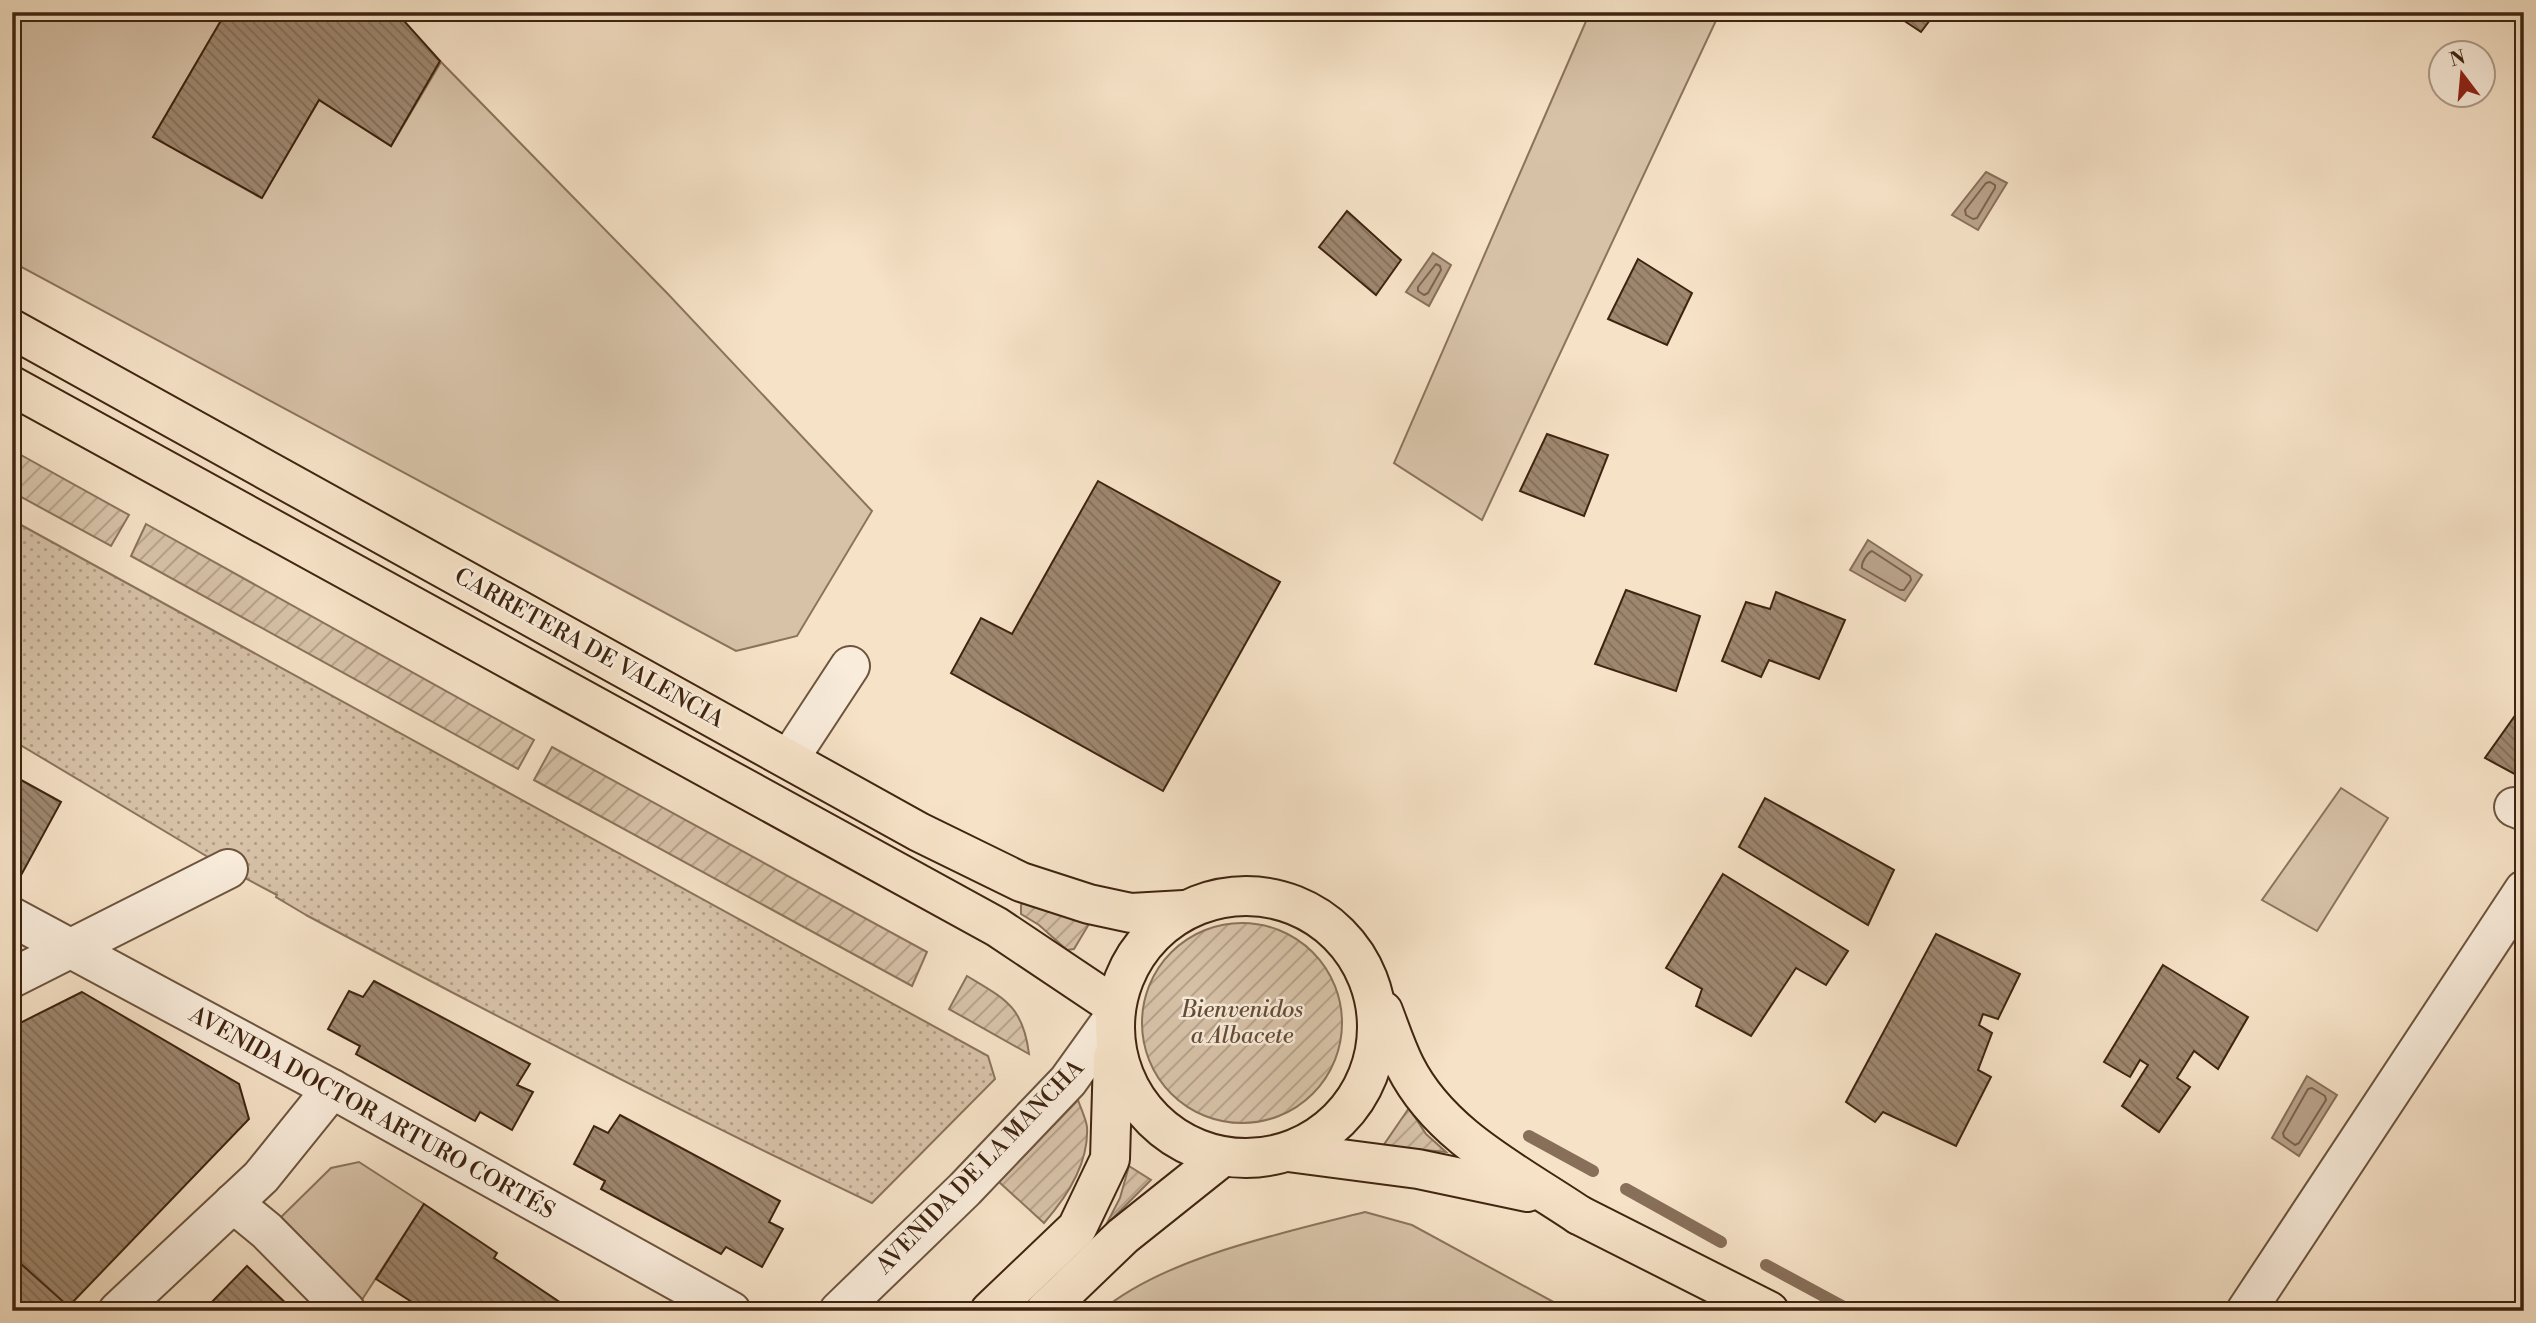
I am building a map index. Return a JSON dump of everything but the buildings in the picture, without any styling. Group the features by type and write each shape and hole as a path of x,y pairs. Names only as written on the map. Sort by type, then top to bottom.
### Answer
{"main road":[{"name":"CARRETERA DE VALENCIA","path":"12,328 919,832 1021,882 1089,904 1131,913 1184,910"},
{"name":"CARRETERA DE VALENCIA","path":"12,386 997,927 1114,1019"},
{"path":"1579,1214 1522,1190 1418,1169 1288,1152 1255,1158 1222,1157 1181,1142 1146,1115 1124,1077 1114,1019 1128,967 1152,934 1184,910 1217,898 1252,895 1287,902 1318,916 1345,940 1365,969 1405,1067 1436,1112 1485,1154 1579,1214 1724,1300 1769,1311"},
{"path":"1288,1152 1327,1130 1335,1122 1357,1097 1374,1057 1377,1012 1365,969"},
{"name":"AVENIDA DE LA MANCHA","path":"990,1311 1077,1228 1110,1159 1114,1019"},
{"path":"1045,1311 1123,1237 1222,1157"}],"street":[{"path":"789,759 850,666"},
{"path":"12,978 228,869"},
{"path":"2246,1311 2524,890"},
{"name":"AVENIDA DOCTOR ARTURO CORTÉS","path":"12,917 332,1089 731,1311"},
{"name":"AVENIDA DE LA MANCHA","path":"839,1311 965,1189 1068,1082 1114,1019"},
{"path":"118,1311 261,1177 332,1089"},
{"path":"233,1203 267,1231 346,1311"}],"green space":[{"path":"12,12 226,12 153,137 261,198 319,100 391,146 441,62 667,293 872,511 797,636 736,651 12,262"},
{"path":"1590,12 1720,12 1482,520 1394,463"},
{"path":"12,450 129,515 111,546 12,492"},
{"path":"12,520 988,1056 995,1079 872,1203 587,1062 306,915 276,897 277,895 228,869 12,740"},
{"path":"146,524 534,740 518,769 131,556"},
{"path":"552,747 927,952 912,986 534,780"},
{"path":"2341,788 2388,818 2317,931 2262,900"},
{"path":"1024,901 1092,919 1074,949 1067,950 1039,925 1021,914"},
{"name":"Bienvenidos a Albacete","path":"1242,923 1280,931 1313,952 1334,985 1342,1023 1334,1061 1313,1094 1280,1115 1242,1123 1204,1115 1171,1094 1150,1061 1142,1023 1150,985 1171,952 1204,931"},
{"path":"967,976 1002,998 1017,1014 1029,1054 949,1009"},
{"path":"1078,1100 1087,1127 1084,1154 1068,1191 1044,1223 999,1182"},
{"path":"1409,1108 1426,1134 1446,1152 1383,1146"},
{"path":"359,1162 424,1204 356,1309 274,1224 331,1168"},
{"path":"1129,1166 1151,1180 1106,1225 1120,1198"},
{"path":"1365,1212 1412,1225 1570,1311 1101,1311 1128,1292 1191,1261 1263,1238"}],"water":[{"path":"1986,172 2007,183 1978,230 1952,215"},
{"path":"1433,253 1451,265 1429,306 1406,292"},
{"path":"1868,540 1922,575 1905,601 1850,570"},
{"path":"2307,1076 2337,1095 2299,1156 2272,1138"}],"waterway":[{"path":"1529,1136 1593,1171"},
{"path":"1626,1189 1721,1242"},
{"path":"1766,1265 1842,1306"}]}
